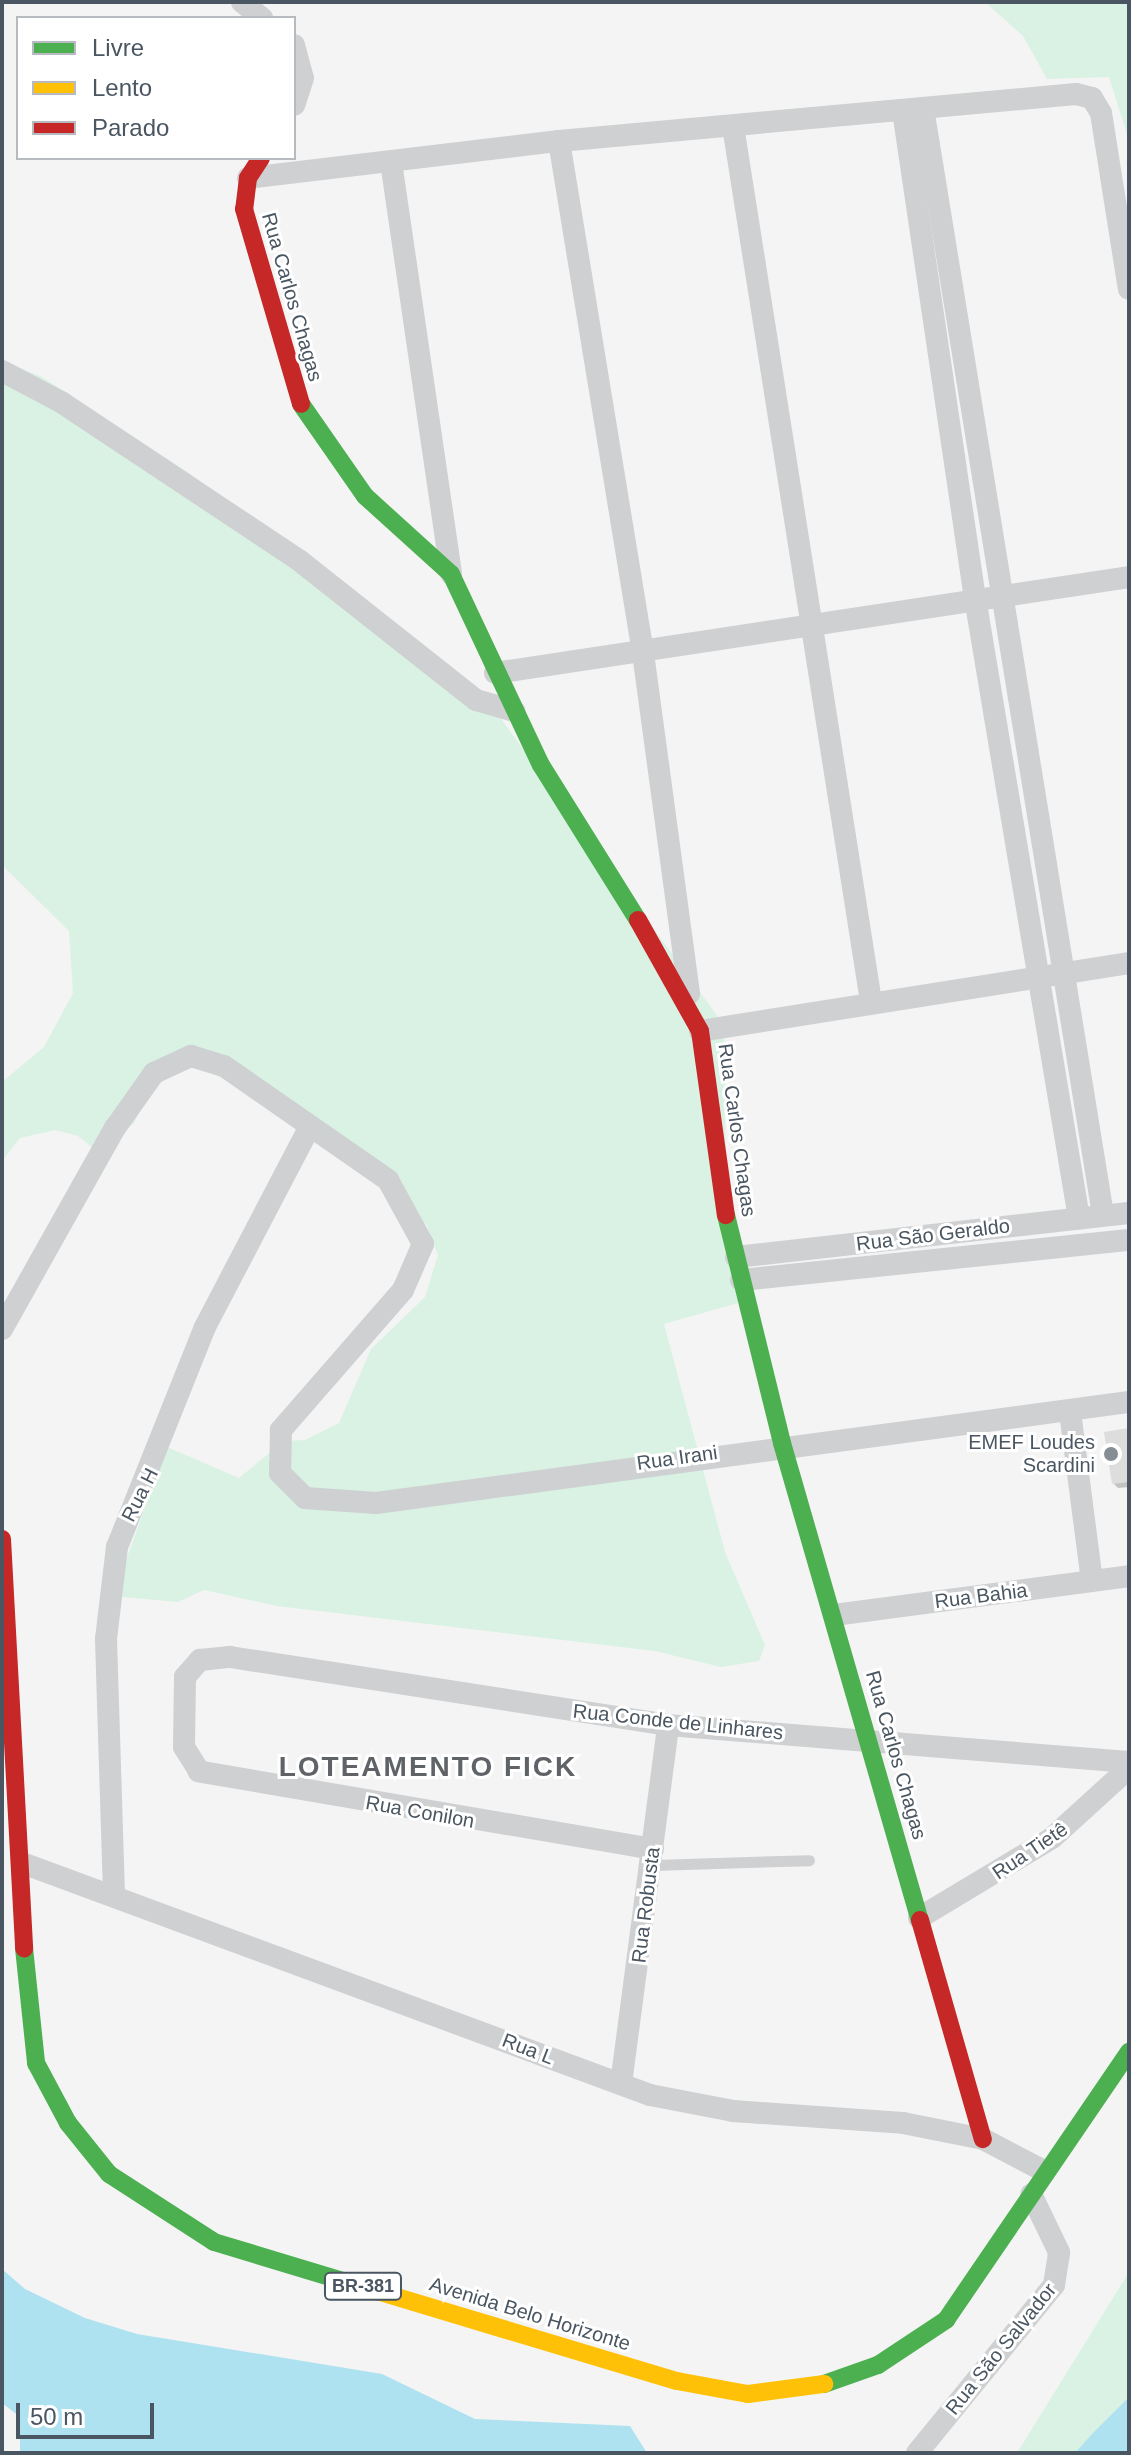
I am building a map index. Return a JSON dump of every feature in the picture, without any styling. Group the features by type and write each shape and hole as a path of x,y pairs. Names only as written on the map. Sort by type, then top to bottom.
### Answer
{"street":[{"path":"242,2 260,16"},
{"path":"296,52 303,78 296,99"},
{"path":"248,178 559,141 913,110 1092,98 1105,130 1129,289"},
{"path":"913,110 1001,600 1103,1215"},
{"path":"913,110 976,604 1079,1218"},
{"path":"733,126 871,1001"},
{"path":"559,141 643,653 691,1009"},
{"path":"248,178 260,160"},
{"path":"391,162 451,574"},
{"name":"Rua Carlos Chagas","path":"248,178 244,209 253,249 303,411 365,496 451,574 514,711 691,1009 700,1031 738,1269 782,1443 983,2139"},
{"path":"2,371 61,402 300,561 476,700 514,711"},
{"path":"495,673 976,604 1129,577"},
{"path":"700,1031 871,1001 1129,963"},
{"path":"2,1329 115,1128 172,1060 215,1061 309,1128"},
{"name":"Rua Irani","path":"309,1128 388,1180 417,1224 423,1257 403,1290 281,1430 278,1462 291,1491 343,1505 782,1443 1070,1412 1129,1402"},
{"name":"Rua H","path":"114,1894 106,1639 117,1547 205,1327 309,1128"},
{"name":"Rua São Geraldo","path":"738,1269 1129,1213"},
{"name":"Rua São Geraldo","path":"738,1269 1129,1240"},
{"path":"1070,1412 1092,1581"},
{"name":"Avenida Belo Horizonte","path":"2,1539 25,1864 25,2012 49,2092 109,2174 214,2242 677,2381 774,2394 846,2379 925,2337 969,2291 1044,2171 1129,2052"},
{"name":"Rua Bahia","path":"834,1615 1129,1576"},
{"name":"Rua Conde de Linhares","path":"230,1657 668,1725 869,1738 1129,1762"},
{"name":"Rua Conilon","path":"230,1657 200,1660 185,1677 184,1747 199,1771 653,1857"},
{"name":"Rua Robusta","path":"621,2084 668,1725"},
{"name":"Rua Tietê","path":"919,1918 1052,1838 1129,1768"},
{"name":"Rua L","path":"25,1864 114,1894 621,2084 733,2111 903,2123 983,2139 1044,2171"},
{"name":"Rua São Salvador","path":"917,2453 1054,2285 1059,2252 1031,2194"}],"lane":[{"path":"653,1857 809,1860"}],"green space":[{"path":"985,2 1129,2 1129,141 1109,77 1047,79 1023,36"},
{"path":"2,361 42,377 189,473 480,690 724,1025 726,1193 738,1303 664,1324 725,1552 765,1645 759,1661 721,1667 655,1651 277,1606 204,1590 178,1602 122,1597 125,1563 167,1447 239,1478 284,1441 305,1440 339,1423 371,1349 425,1297 438,1255 427,1226 385,1178 208,1055 154,1081 134,1123 98,1152 78,1136 55,1130 20,1138 2,1161 2,1082 44,1047 73,993 69,931 2,865"},
{"path":"1129,2272 1129,2397 1075,2453 1017,2453"}],"water":[{"path":"2,2269 25,2289 85,2318 137,2334 382,2374 475,2419 630,2426 647,2453 192,2453 156,2441 138,2445 138,2453 20,2453 20,2417 2,2403"},
{"path":"1129,2397 1129,2453 1075,2453 1093,2433"}],"building":[{"path":"1129,1428 1129,1482 1112,1484 1104,1432"}],"waterway":[{"path":"113,2420 180,2453"}],"traffic: fast":[{"path":"301,404 365,496 451,574 541,765 638,920"},
{"path":"726,1215 782,1443 920,1920"},
{"path":"24,1948 36,2063 68,2123 109,2174 214,2242 380,2292"},
{"path":"824,2384 878,2365 946,2320 1129,2052"}],"traffic: slow":[{"path":"380,2292 677,2381 748,2394 824,2384"}],"traffic: jam":[{"path":"260,160 248,178 244,209 301,404"},
{"path":"638,920 700,1031 726,1215"},
{"path":"2,1539 24,1948"},
{"path":"920,1920 983,2139"}],"place":[{"name":"EMEF Loudes Scardini","path":"1111,1454"}],"district":[{"name":"LOTEAMENTO FICK","path":"428,1767"}]}
